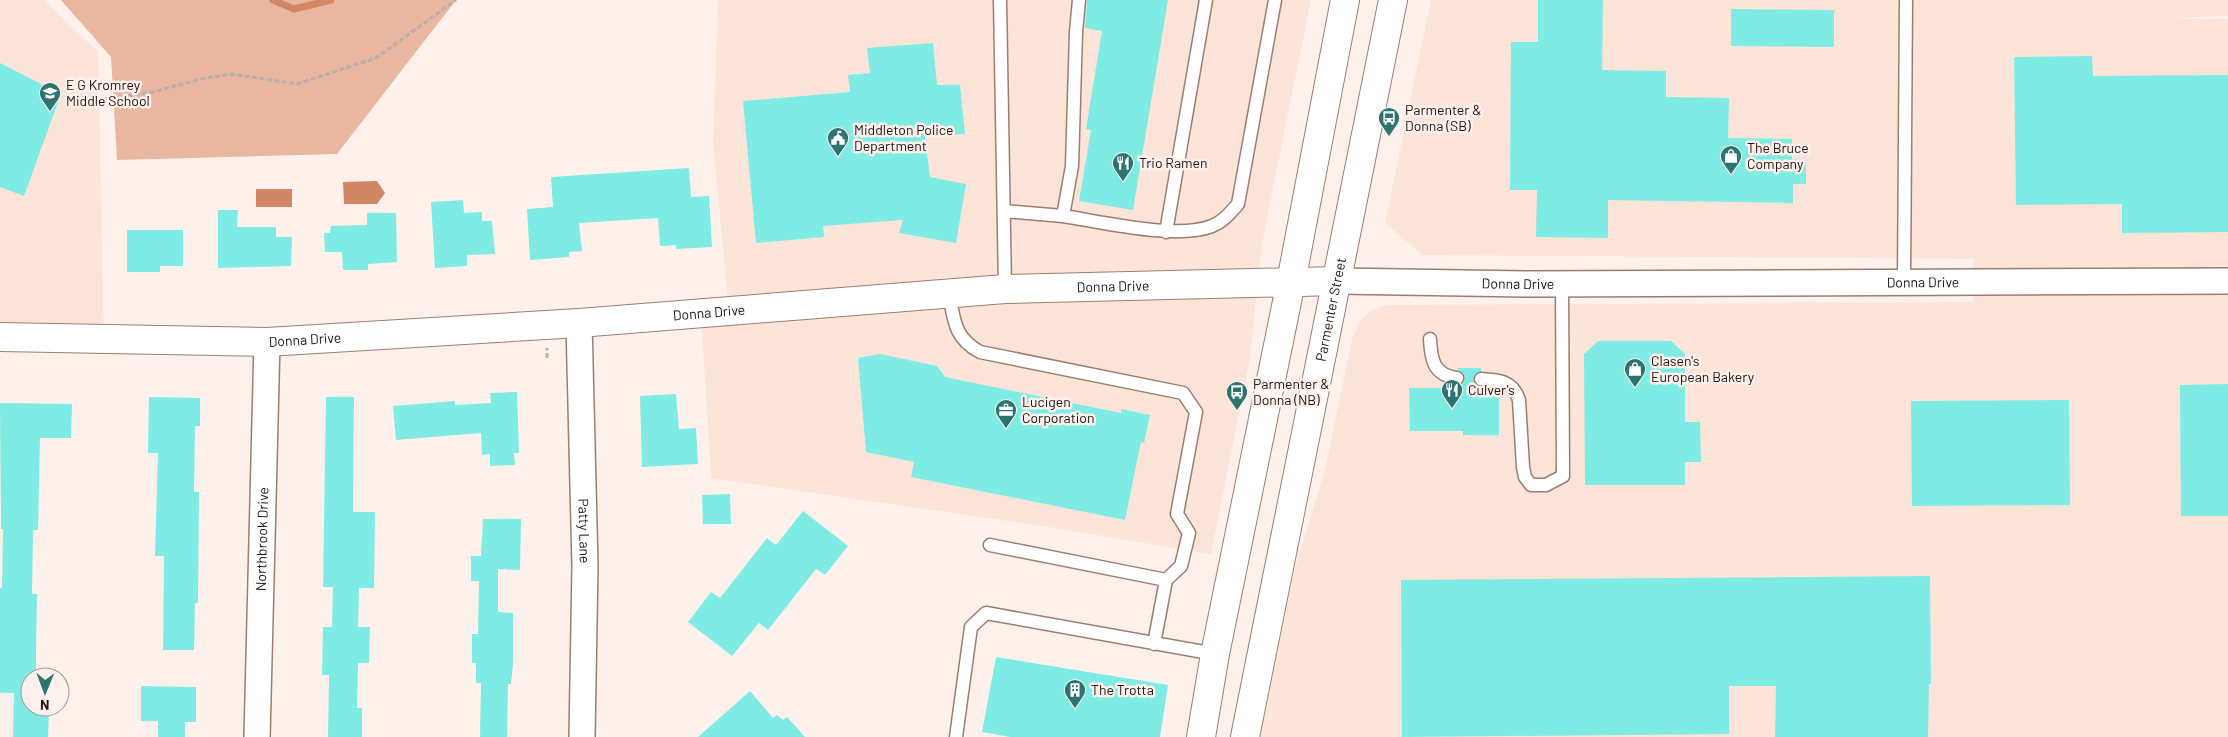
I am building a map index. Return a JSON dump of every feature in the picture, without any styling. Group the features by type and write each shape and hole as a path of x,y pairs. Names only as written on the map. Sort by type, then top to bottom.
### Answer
{"street":[{"path":"1201,737 1215,654 1291,282 1345,0"},
{"name":"Parmenter Street","path":"1245,737 1393,0"},
{"name":"Donna Drive","path":"0,337 267,342 579,323 1005,289 1338,281 1562,284 2228,281"},
{"name":"Patty Lane","path":"579,323 585,566 582,737"},
{"name":"Northbrook Drive","path":"258,737 267,342"}],"lane":[{"path":"1000,0 1005,289"},
{"path":"1063,216 1072,166 1076,32 1080,0"},
{"path":"1166,232 1206,0"},
{"path":"1004,211 1063,216 1166,232 1211,227 1226,219 1238,204 1275,0"},
{"path":"1904,283 1906,0"},
{"path":"1481,379 1502,381 1516,391 1519,400 1523,467 1525,477 1531,485 1546,485 1563,476 1562,284"},
{"path":"949,293 955,326 962,339 980,352 1183,394 1196,412 1177,514 1189,533 1181,566 1166,580 1154,644"},
{"path":"1430,339 1435,368 1457,378"},
{"path":"990,545 1166,580"},
{"path":"956,737 971,627 986,613 1215,654"}],"path":[{"path":"74,97 103,99 150,93 201,79 231,74 297,84 376,58 456,0"}],"shaded area":[{"name":"E G Kromrey Middle School","path":"0,0 44,0 98,52 104,340 0,337"},
{"path":"61,0 456,0 337,154 117,160 111,57"},
{"path":"718,0 1311,0 1262,243 1250,358 1211,554 1055,528 711,478 701,313 729,310 713,144"},
{"path":"1431,0 2228,0 2228,16 2165,18 2228,19 2228,737 1261,737 1294,572 1326,466 1352,339 1359,322 1371,310 1387,305 1973,302 1973,259 1422,255 1385,223"},
{"path":"377,181 385,193 377,204 344,204 343,182"},
{"path":"256,189 292,189 292,207 256,207"}],"building":[{"path":"1087,0 1168,0 1133,210 1079,201 1091,130 1086,129 1102,31 1085,28"},
{"path":"1538,0 1603,0 1602,70 1666,71 1666,97 1729,98 1728,138 1792,139 1792,159 1806,160 1806,184 1793,184 1793,203 1608,200 1608,238 1536,237 1537,190 1510,190 1511,42 1538,42"},
{"path":"1731,9 1834,10 1834,47 1731,46"},
{"name":"Middleton Police Department","path":"933,43 937,85 960,85 965,134 925,136 930,177 966,184 956,243 899,233 903,220 823,226 824,237 756,243 743,101 850,92 848,75 870,73 867,48"},
{"path":"2092,56 2093,76 2228,75 2228,232 2122,233 2122,204 2016,205 2014,57"},
{"path":"0,63 61,94 24,196 0,187"},
{"path":"689,168 691,197 709,196 712,247 676,249 676,245 660,246 658,218 579,223 582,251 569,252 569,257 530,260 527,209 553,207 551,177"},
{"path":"463,200 464,213 482,212 482,221 492,221 495,254 467,255 467,266 435,268 431,202"},
{"path":"218,210 238,210 237,227 276,227 276,237 292,237 291,266 218,268"},
{"path":"367,213 396,213 397,262 368,264 368,270 343,270 342,252 325,252 324,233 330,233 331,226 367,225"},
{"path":"127,230 183,230 183,266 160,266 160,272 127,272"},
{"name":"Clasen's European Bakery","path":"1598,341 1671,341 1685,354 1685,422 1700,422 1701,462 1685,462 1685,485 1585,485 1584,354"},
{"name":"Lucigen Corporation","path":"880,354 937,366 945,377 1121,413 1121,409 1150,415 1144,443 1141,442 1125,520 911,477 914,462 866,452 858,358"},
{"name":"Culver's","path":"1457,368 1481,368 1481,371 1474,375 1474,383 1480,387 1499,390 1499,435 1463,435 1463,431 1410,431 1409,388 1452,388 1452,385 1460,386 1465,376"},
{"path":"2228,384 2228,516 2181,516 2180,385"},
{"path":"517,392 519,453 514,453 515,465 490,466 490,454 482,455 481,433 396,440 393,406 455,401 455,405 491,403 490,393"},
{"path":"676,394 679,429 696,428 698,464 642,467 640,396"},
{"path":"149,397 200,398 200,426 195,426 194,492 199,492 198,603 195,603 194,650 163,650 164,556 155,556 158,453 148,453"},
{"path":"326,397 354,397 353,512 375,512 374,588 359,588 358,627 370,627 369,663 358,663 357,708 362,708 362,737 328,737 329,675 322,675 323,627 332,627 333,587 323,587"},
{"path":"2069,400 2070,505 1912,506 1911,401"},
{"path":"0,403 72,404 71,438 40,438 38,530 33,530 32,594 37,594 36,667 20,667 20,717 49,717 48,737 13,737 14,693 0,693 0,588 2,588 3,529 1,529"},
{"path":"730,494 731,524 703,524 702,495"},
{"path":"803,511 848,546 825,575 816,569 768,630 759,623 732,656 688,622 711,592 720,598 767,538 776,545"},
{"path":"483,519 521,519 520,570 498,569 498,612 513,613 513,664 511,684 508,684 507,737 480,737 481,683 476,683 476,663 472,663 472,634 478,634 479,581 471,581 471,556 481,556"},
{"path":"1930,576 1931,684 1929,684 1928,737 1775,737 1776,686 1729,686 1729,734 1402,737 1401,580"},
{"name":"The Trotta","path":"996,657 1168,685 1160,737 1010,737 982,732"},
{"path":"141,686 196,687 196,722 185,722 185,737 158,737 158,721 141,721"},
{"path":"750,691 773,718 777,715 783,720 787,717 805,737 698,737"}],"waterway":[{"path":"273,0 294,9 331,0"}],"place":[{"name":"E G Kromrey Middle School","path":"50,112"},
{"name":"Parmenter & Donna (SB)","path":"1389,137"},
{"name":"Middleton Police Department","path":"838,157"},
{"name":"The Bruce Company","path":"1731,175"},
{"name":"Trio Ramen","path":"1123,182"},
{"name":"Clasen's European Bakery","path":"1635,388"},
{"name":"Culver's","path":"1452,409"},
{"name":"Parmenter & Donna (NB)","path":"1237,411"},
{"name":"Lucigen Corporation","path":"1006,429"},
{"name":"The Trotta","path":"1075,709"}]}
